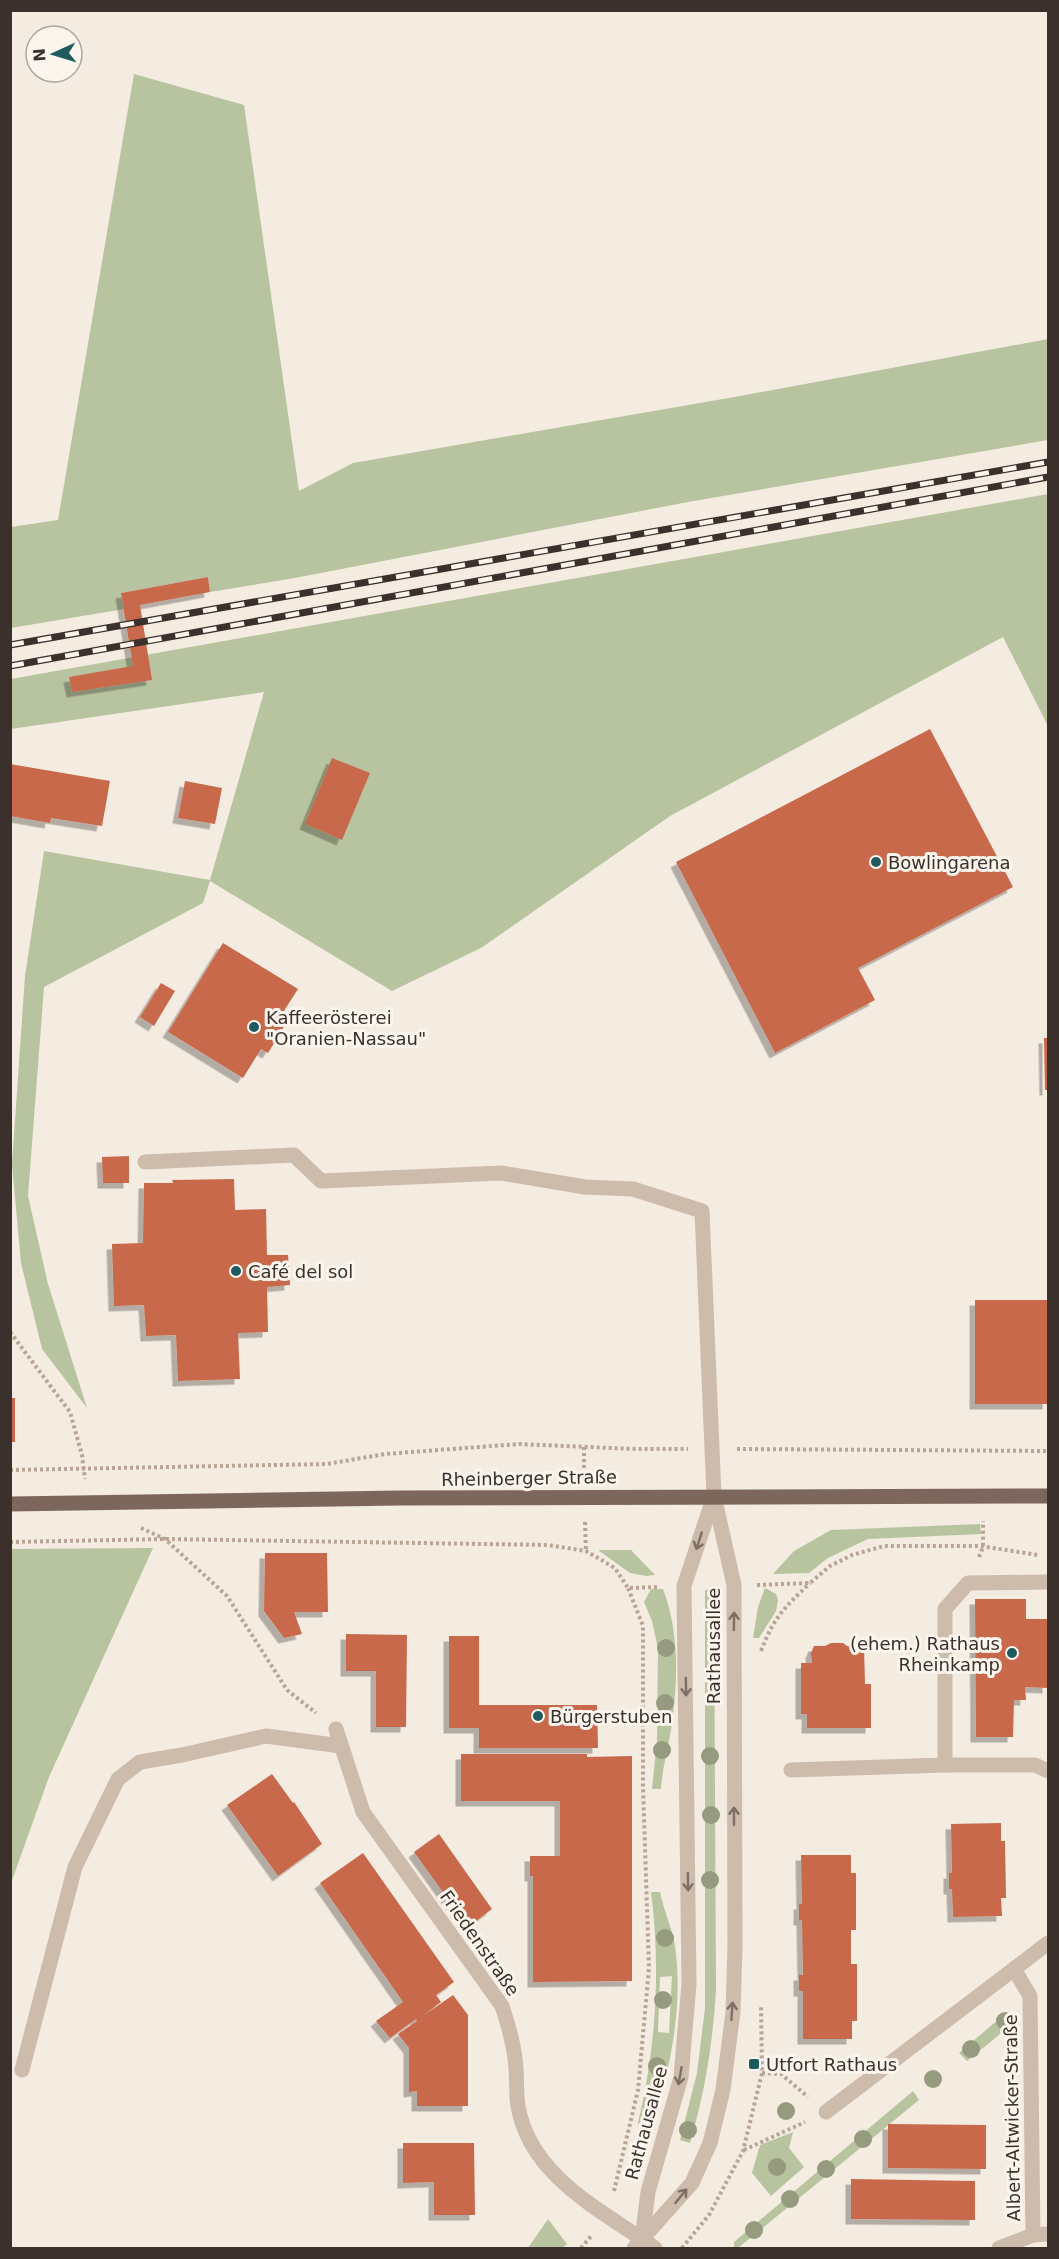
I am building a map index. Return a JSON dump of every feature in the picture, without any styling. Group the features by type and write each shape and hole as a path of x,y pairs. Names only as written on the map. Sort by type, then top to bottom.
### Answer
{"main road":[{"name":"Rheinberger Straße","path":"10,1504 714,1496 1048,1496"}],"street":[{"path":"145,1162 294,1155 321,1181 501,1173 585,1187 633,1190 702,1211 714,1496"},
{"name":"Rathausallee","path":"638,2244 692,2183 710,2143 723,2090 733,2012 735,1947 734,1585 714,1496"},
{"name":"Rathausallee","path":"638,2244 648,2192 681,2076 689,1984 684,1586 714,1496"},
{"path":"945,1765 945,1609 968,1583 1048,1582"},
{"name":"Friedenstraße","path":"336,1729 363,1812 502,2006 512,2036 518,2106 526,2134 567,2187 638,2244 655,2248"},
{"path":"22,2070 75,1867 118,1779 140,1762 266,1736 341,1746"},
{"path":"791,1770 945,1765 1035,1765 1048,1771"},
{"path":"826,2112 1048,1943"},
{"name":"Albert-Altwicker-Straße","path":"1014,1969 1030,1996 1033,2235"},
{"name":"Albert-Altwicker-Straße","path":"999,2248 1033,2235 1048,2234"}],"path":[{"path":"10,1332 70,1412 84,1469 86,1504"},
{"path":"10,1470 327,1464 385,1454 519,1444 633,1449 1048,1451"},
{"path":"968,1583 983,1546 983,1496"},
{"path":"135,1526 165,1539 227,1596 287,1690 336,1729"},
{"path":"10,1542 165,1539 548,1545 586,1551 615,1568 628,1588 643,1626 643,1787 649,1968 638,2090 613,2200 588,2241 581,2248"},
{"path":"734,1585 810,1583 830,1566 852,1555 884,1546 983,1546 1048,1556"},
{"path":"628,1588 684,1586"},
{"path":"743,2151 826,2112 781,2074 762,2073"}],"green space":[{"path":"134,74 244,105 299,491 353,463 740,396 1048,339 1048,440 688,502 295,578 210,592 208,577 121,593 124,609 11,628 11,527 58,520"},
{"path":"1048,494 1048,726 1003,637 670,816 481,948 392,991 210,881 203,903 44,987 28,1196 48,1284 87,1408 42,1349 21,1263 12,1164 25,976 44,851 210,880 264,692 11,729 11,679"},
{"path":"980,1524 981,1534 868,1539 828,1558 809,1573 773,1574 794,1551 831,1530"},
{"path":"153,1548 49,1777 11,1883 11,1549"},
{"path":"598,1550 631,1550 655,1575 630,1573"},
{"path":"765,1588 776,1594 778,1600 776,1611 759,1638 753,1638 758,1607"},
{"path":"651,1589 663,1589 669,1606 676,1659 673,1712 661,1789 652,1789 657,1740 658,1649 652,1621 644,1602"},
{"path":"714,1589 716,1989 708,2067 690,2143 680,2140 697,2073 705,2008 705,1590"},
{"path":"651,1892 660,1892 675,1946 678,1993 669,2062 652,2130 638,2123 653,2037 656,1979","holes":["672,1976 669,2033 658,2032 660,1977"]},
{"path":"1006,2013 1010,2026 967,2061 959,2053"},
{"path":"913,2091 919,2100 738,2248 734,2248 734,2242"},
{"path":"793,2132 789,2148 804,2167 771,2196 752,2173 760,2145"},
{"path":"548,2219 567,2244 562,2248 528,2248"}],"building":[{"path":"208,577 210,592 140,605 152,680 72,692 69,677 133,666 121,593"},
{"path":"930,729 1013,887 858,968 875,1000 775,1053 676,862"},
{"path":"332,758 370,773 342,840 305,824"},
{"path":"10,764 110,781 102,826 51,818 50,823 10,816"},
{"path":"185,781 222,788 215,824 178,818"},
{"path":"223,943 298,989 280,1017 287,1022 268,1053 261,1049 243,1078 168,1032"},
{"path":"161,983 175,991 154,1026 140,1017"},
{"path":"1044,1038 1048,1038 1048,1090 1045,1090"},
{"path":"129,1156 129,1183 103,1183 102,1157"},
{"path":"234,1179 235,1210 266,1209 267,1255 288,1255 290,1285 267,1287 268,1332 238,1333 240,1379 178,1381 176,1335 146,1336 144,1305 114,1306 112,1244 143,1243 144,1183"},
{"path":"975,1300 1048,1300 1048,1404 975,1404"},
{"path":"10,1398 15,1398 15,1442 10,1442"},
{"path":"265,1553 327,1553 328,1612 294,1612 302,1634 284,1638 264,1611"},
{"name":"(ehem.) Rathaus Rheinkamp","path":"975,1599 1026,1599 1026,1619 1048,1619 1048,1688 1025,1687 1026,1700 1014,1700 1013,1737 976,1737"},
{"path":"346,1634 407,1635 406,1727 376,1727 376,1671 346,1671"},
{"name":"Bürgerstuben","path":"449,1636 479,1636 479,1705 597,1705 598,1748 479,1748 479,1728 449,1728"},
{"path":"831,1643 864,1647 865,1684 871,1684 871,1728 807,1728 807,1714 801,1714 801,1663 812,1663 811,1653 814,1646 825,1646"},
{"path":"461,1754 632,1756 632,1981 533,1982 533,1876 530,1876 530,1856 560,1856 560,1801 461,1801"},
{"path":"272,1774 322,1844 278,1876 227,1805"},
{"path":"1001,1823 1001,1841 1005,1841 1006,1898 1001,1898 1002,1916 953,1917 952,1889 949,1889 949,1873 952,1873 951,1824"},
{"path":"439,1834 492,1909 468,1927 414,1852"},
{"path":"363,1853 454,1982 436,1995 441,2002 420,2018 453,1995 468,2015 468,2106 417,2106 417,2091 409,2092 409,2048 398,2034 417,2021 416,2019 390,2038 376,2021 403,2002 320,1883"},
{"path":"801,1855 851,1855 851,1873 856,1873 856,1930 851,1930 851,1964 857,1964 857,2021 852,2021 852,2039 803,2039 803,1991 799,1991 799,1975 803,1975 802,1920 799,1920 799,1904 802,1904"},
{"path":"888,2124 986,2125 986,2169 888,2168"},
{"path":"403,2143 474,2143 475,2215 434,2215 434,2182 403,2183"},
{"path":"851,2179 975,2181 975,2220 851,2219"}],"railway":[{"path":"10,645 1048,462"},
{"path":"10,666 1048,477"}],"place":[{"name":"Bowlingarena","path":"876,862"},
{"name":"Kaffeerösterei \"Oranien-Nassau\"","path":"254,1027"},
{"name":"Café del sol","path":"236,1271"},
{"name":"(ehem.) Rathaus Rheinkamp","path":"1012,1653"},
{"name":"Bürgerstuben","path":"538,1716"},
{"name":"Utfort Rathaus","path":"754,2064"}]}
